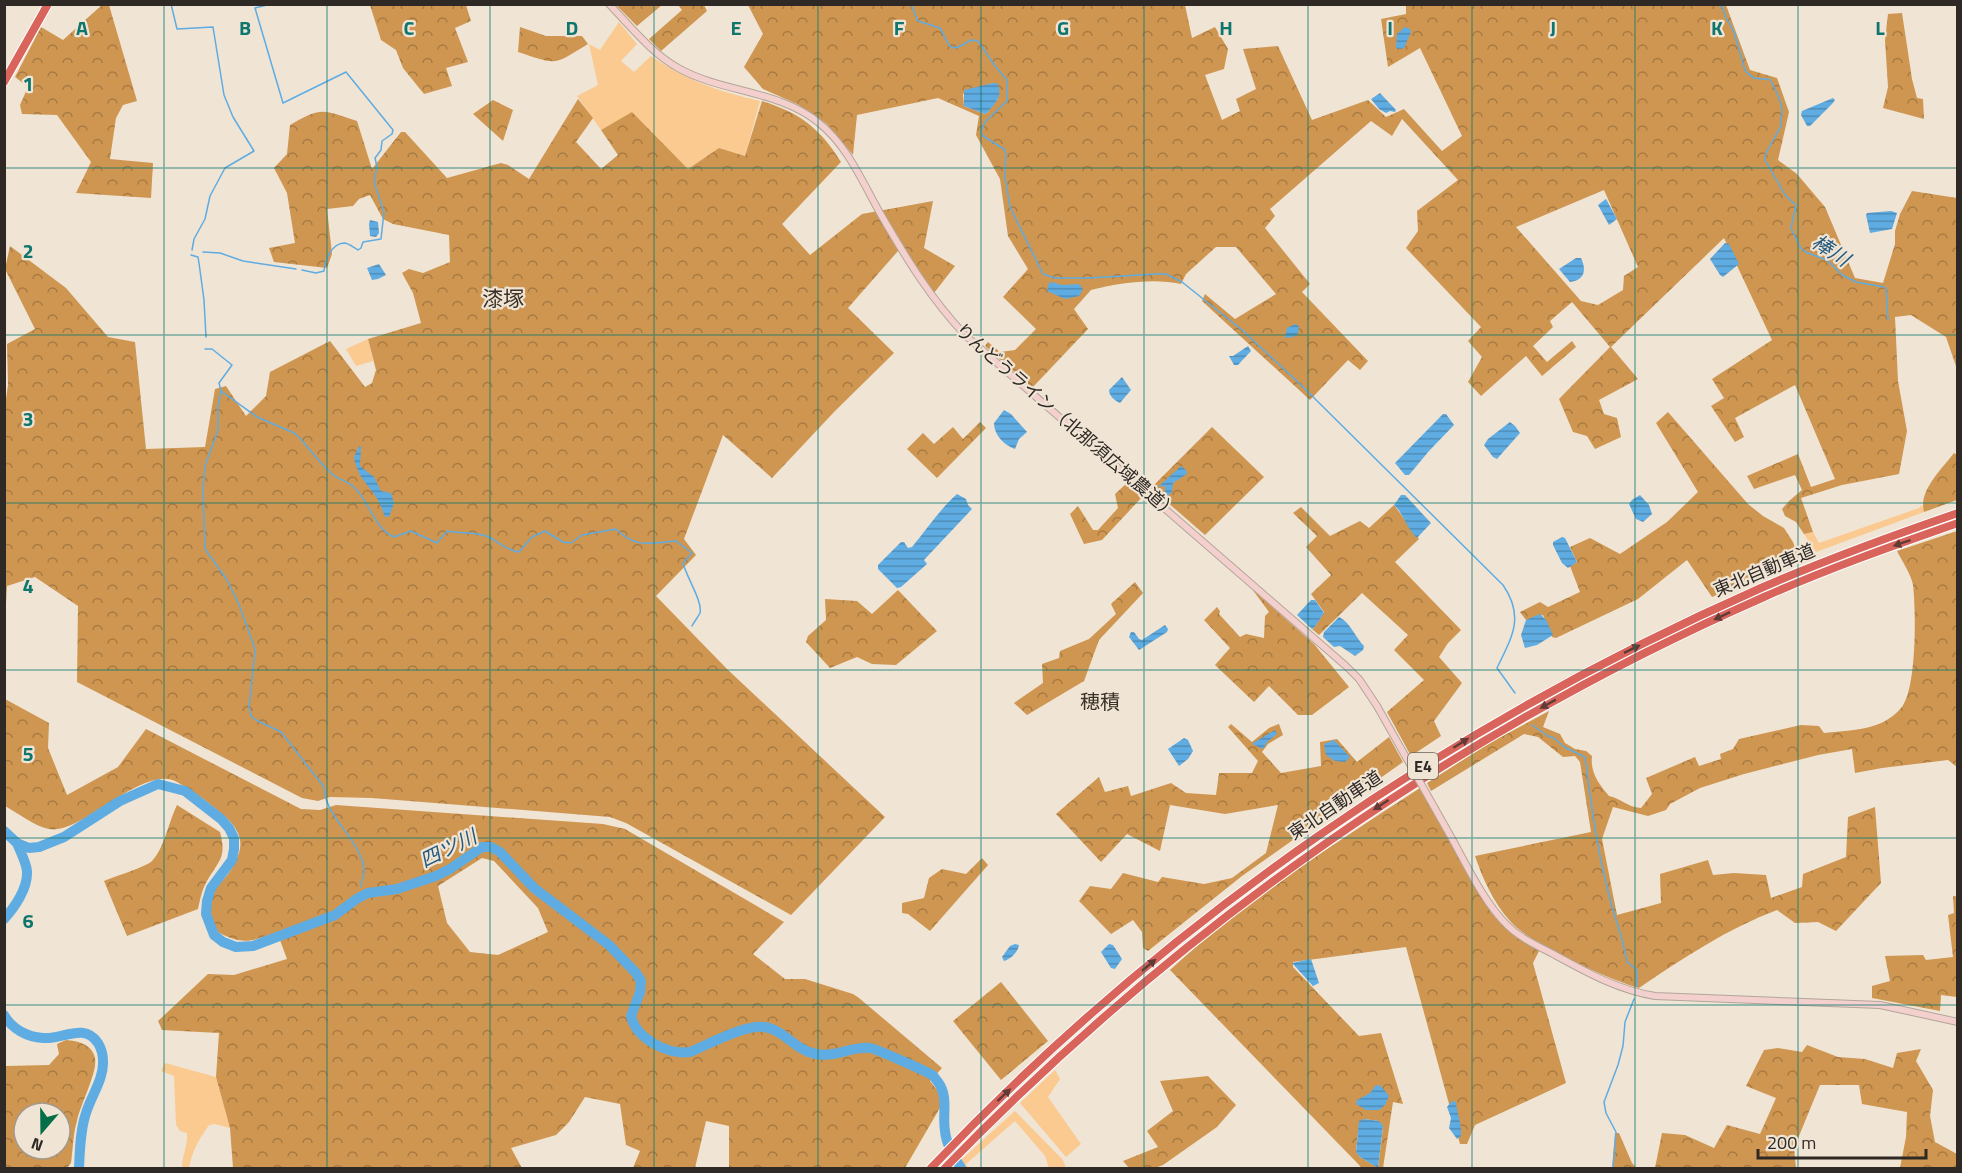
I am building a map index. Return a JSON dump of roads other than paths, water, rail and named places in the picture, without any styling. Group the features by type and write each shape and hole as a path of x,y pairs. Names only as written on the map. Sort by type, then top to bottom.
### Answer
{"highway":[{"path":"4,82 48,4"},
{"name":"東北自動車道","path":"931,1168 1082,1023 1171,947 1289,856 1420,768 1525,705 1673,628 1811,567 1958,513"},
{"name":"東北自動車道","path":"945,1168 1089,1030 1179,953 1295,864 1425,777 1559,697 1677,637 1795,584 1958,523"}],"street":[{"name":"りんどうライン（北那須広域農道）","path":"609,4 656,53 679,69 703,79 787,103 819,123 846,153 919,279 942,311 966,336 1359,679 1377,706 1488,900 1508,926 1520,936 1618,987 1637,993 1655,996 1881,1005 1958,1022"}],"water":[{"path":"1405,27 1411,32 1404,48 1396,48 1397,34"},
{"path":"997,83 1000,91 996,103 987,113 964,106 964,90"},
{"path":"1380,93 1396,110 1395,112 1386,113 1379,109 1371,99"},
{"path":"1833,98 1835,100 1832,104 1810,126 1807,126 1801,115 1802,111"},
{"path":"1606,199 1617,219 1609,225 1598,205"},
{"path":"1891,211 1897,213 1892,229 1870,233 1867,213"},
{"path":"370,220 378,222 379,233 376,237 370,236"},
{"path":"1725,243 1729,244 1739,264 1723,277 1710,259"},
{"path":"1576,258 1581,258 1584,271 1581,277 1570,282 1559,269"},
{"path":"379,264 386,275 372,280 367,268"},
{"path":"1049,283 1062,285 1079,284 1083,289 1079,296 1065,299 1047,291"},
{"path":"1295,324 1299,326 1298,334 1285,338 1287,328"},
{"path":"1248,346 1251,351 1238,365 1234,365 1229,356 1233,356"},
{"path":"1122,377 1131,390 1120,403 1113,398 1109,390"},
{"path":"1004,410 1011,414 1027,432 1019,439 1015,449 1000,439 994,427 994,423"},
{"path":"1443,414 1446,414 1454,425 1409,475 1405,475 1395,463"},
{"path":"1510,422 1520,433 1497,459 1484,445 1488,439"},
{"path":"359,446 361,447 360,466 374,477 381,491 391,493 394,503 389,517 384,515 377,498 359,474 354,457"},
{"path":"1181,466 1187,474 1173,483 1172,492 1165,495 1165,486 1158,487"},
{"path":"957,494 966,499 972,509 924,560 927,564 897,588 878,569 878,565 901,542 904,542 908,548 912,547"},
{"path":"1401,495 1405,495 1431,523 1417,538 1394,505"},
{"path":"1640,495 1649,505 1652,514 1643,522 1636,519 1629,504"},
{"path":"1562,537 1565,538 1577,562 1568,568 1562,563 1553,545 1553,542"},
{"path":"1311,600 1315,600 1324,613 1312,629 1297,615"},
{"path":"1540,614 1546,620 1553,635 1537,645 1525,648 1521,635 1526,620"},
{"path":"1339,617 1347,623 1364,646 1363,650 1355,656 1340,646 1334,647 1323,637 1324,632"},
{"path":"1165,625 1167,632 1139,650 1129,637 1131,632 1134,632 1142,640"},
{"path":"1275,730 1277,734 1268,741 1263,749 1254,745 1253,743"},
{"path":"1184,738 1188,740 1193,751 1188,759 1179,766 1168,749"},
{"path":"1334,740 1350,757 1345,762 1335,761 1326,755 1324,744"},
{"path":"1109,944 1113,945 1122,959 1115,969 1111,968 1101,952"},
{"path":"1019,945 1016,953 1004,961 1002,957 1010,946"},
{"path":"1311,959 1319,983 1313,986 1292,963"},
{"path":"1376,1085 1381,1086 1389,1096 1385,1105 1379,1110 1366,1110 1356,1104 1357,1100 1370,1093"},
{"path":"1454,1101 1461,1127 1461,1136 1457,1139 1449,1128 1451,1118 1447,1107"},
{"path":"1364,1119 1379,1121 1383,1126 1378,1168 1356,1152 1359,1121"}],"waterway":[{"path":"171,4 177,29 213,27 224,95 233,117 254,151 225,168 210,196 205,219 194,239 192,250"},
{"path":"271,4 255,8 283,103 346,72 393,130 392,134 382,141 381,150 375,158 377,167 374,182 384,212 381,239 363,242 358,250 348,244 339,244 332,249 324,271 316,273 302,270"},
{"path":"911,4 918,21 940,28 951,47 958,47 971,40 978,41 1007,80 1007,101 985,122 981,131 983,136 1004,149 1006,154 1005,177 1010,207 1043,274 1055,278 1166,274 1182,282 1242,330 1300,384 1503,585 1510,596 1515,617 1511,637 1497,668 1515,693"},
{"name":"棒川","path":"1717,4 1723,8 1734,32 1745,70 1753,77 1769,79 1779,99 1782,108 1781,126 1766,153 1765,160 1785,195 1796,205 1791,228 1800,247 1805,252 1827,260 1842,275 1856,282 1884,287 1888,320"},
{"path":"203,252 220,253 243,261 296,269"},
{"path":"191,255 198,257 206,337"},
{"path":"205,349 212,349 232,365 219,383 221,391 257,417 294,433 300,438 332,474 356,489 377,522 394,537 411,531 437,543 447,531 473,533 489,537 519,552 532,537 545,531 563,542 571,543 582,535 616,529 630,540 637,542 676,541 692,553 683,563 700,608 700,613 692,626"},
{"path":"221,391 218,406 218,430 205,466 203,490 205,549 227,580 253,643 255,651 249,707 251,716 281,732 324,787 330,808 361,857 364,871 361,887"},
{"path":"1532,725 1564,747 1585,757 1605,878 1627,962 1637,970 1637,986"},
{"name":"四ツ川","path":"4,831 17,843 29,848 39,847 64,837 120,801 158,784 185,791 221,819 234,838 232,860 211,888 206,914 214,935 223,942 236,947 253,946 335,915 368,893 397,889 436,876 482,847 491,847 500,852 534,888 609,945 636,973 641,981 640,992 631,1016 639,1032 654,1044 672,1051 690,1052 737,1032 764,1027 777,1032 802,1049 816,1054 823,1055 863,1048 881,1052 928,1073 938,1082 944,1100 944,1125 947,1141 961,1168"},
{"path":"4,919 20,897 27,877 17,843"},
{"path":"1613,1168 1616,1132 1606,1113 1604,1102 1618,1065 1623,1046 1625,1022 1634,999"},
{"path":"4,1015 16,1028 31,1036 50,1038 79,1033 92,1037 99,1045 103,1056 103,1068 84,1120 79,1168"}],"district":[{"name":"漆塚","path":"503,298"},
{"name":"穂積","path":"1100,701"}]}
